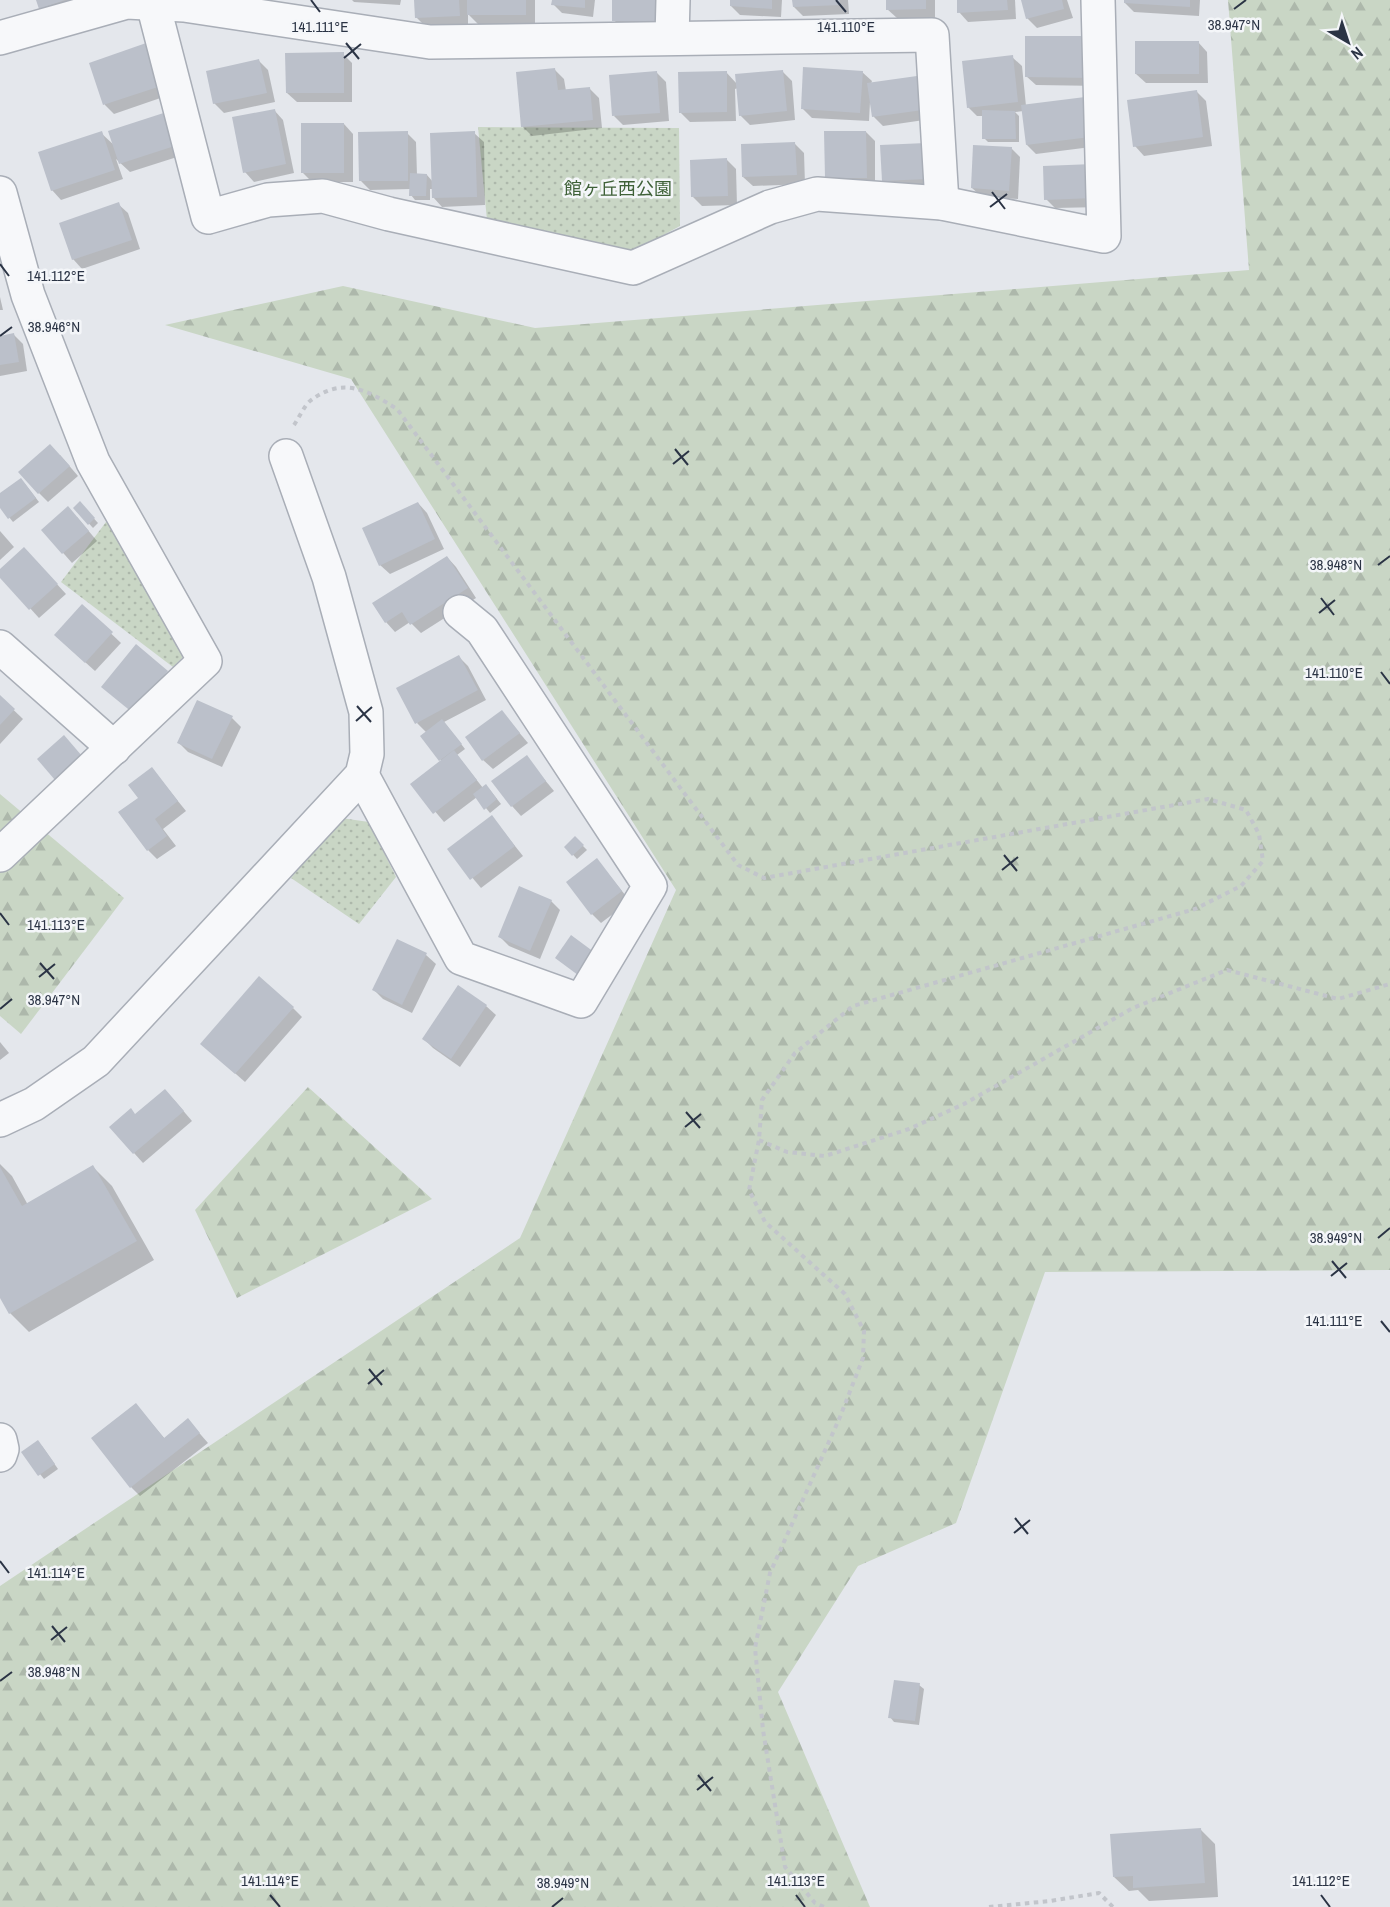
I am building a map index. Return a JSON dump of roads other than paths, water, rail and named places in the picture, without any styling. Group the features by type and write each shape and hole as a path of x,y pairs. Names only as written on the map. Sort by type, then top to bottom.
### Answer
{"street":[{"path":"672,0 672,38"},
{"path":"153,2 208,217 268,200 323,196 389,214 633,268 770,207 817,194 942,203 1104,236 1098,0"},
{"path":"0,38 127,2 184,5 430,42 932,35 942,203"},
{"path":"0,193 28,295 93,462 205,661 0,855"},
{"path":"0,1120 34,1104 96,1061 362,775 367,754 366,712 330,577 286,456"},
{"path":"362,775 461,958 581,1001 650,886 482,630 460,612"},
{"path":"0,647 114,748"},
{"path":"0,1440 2,1449 0,1455"}],"park label":[{"name":"館ヶ丘西公園","path":"618,189"}]}
